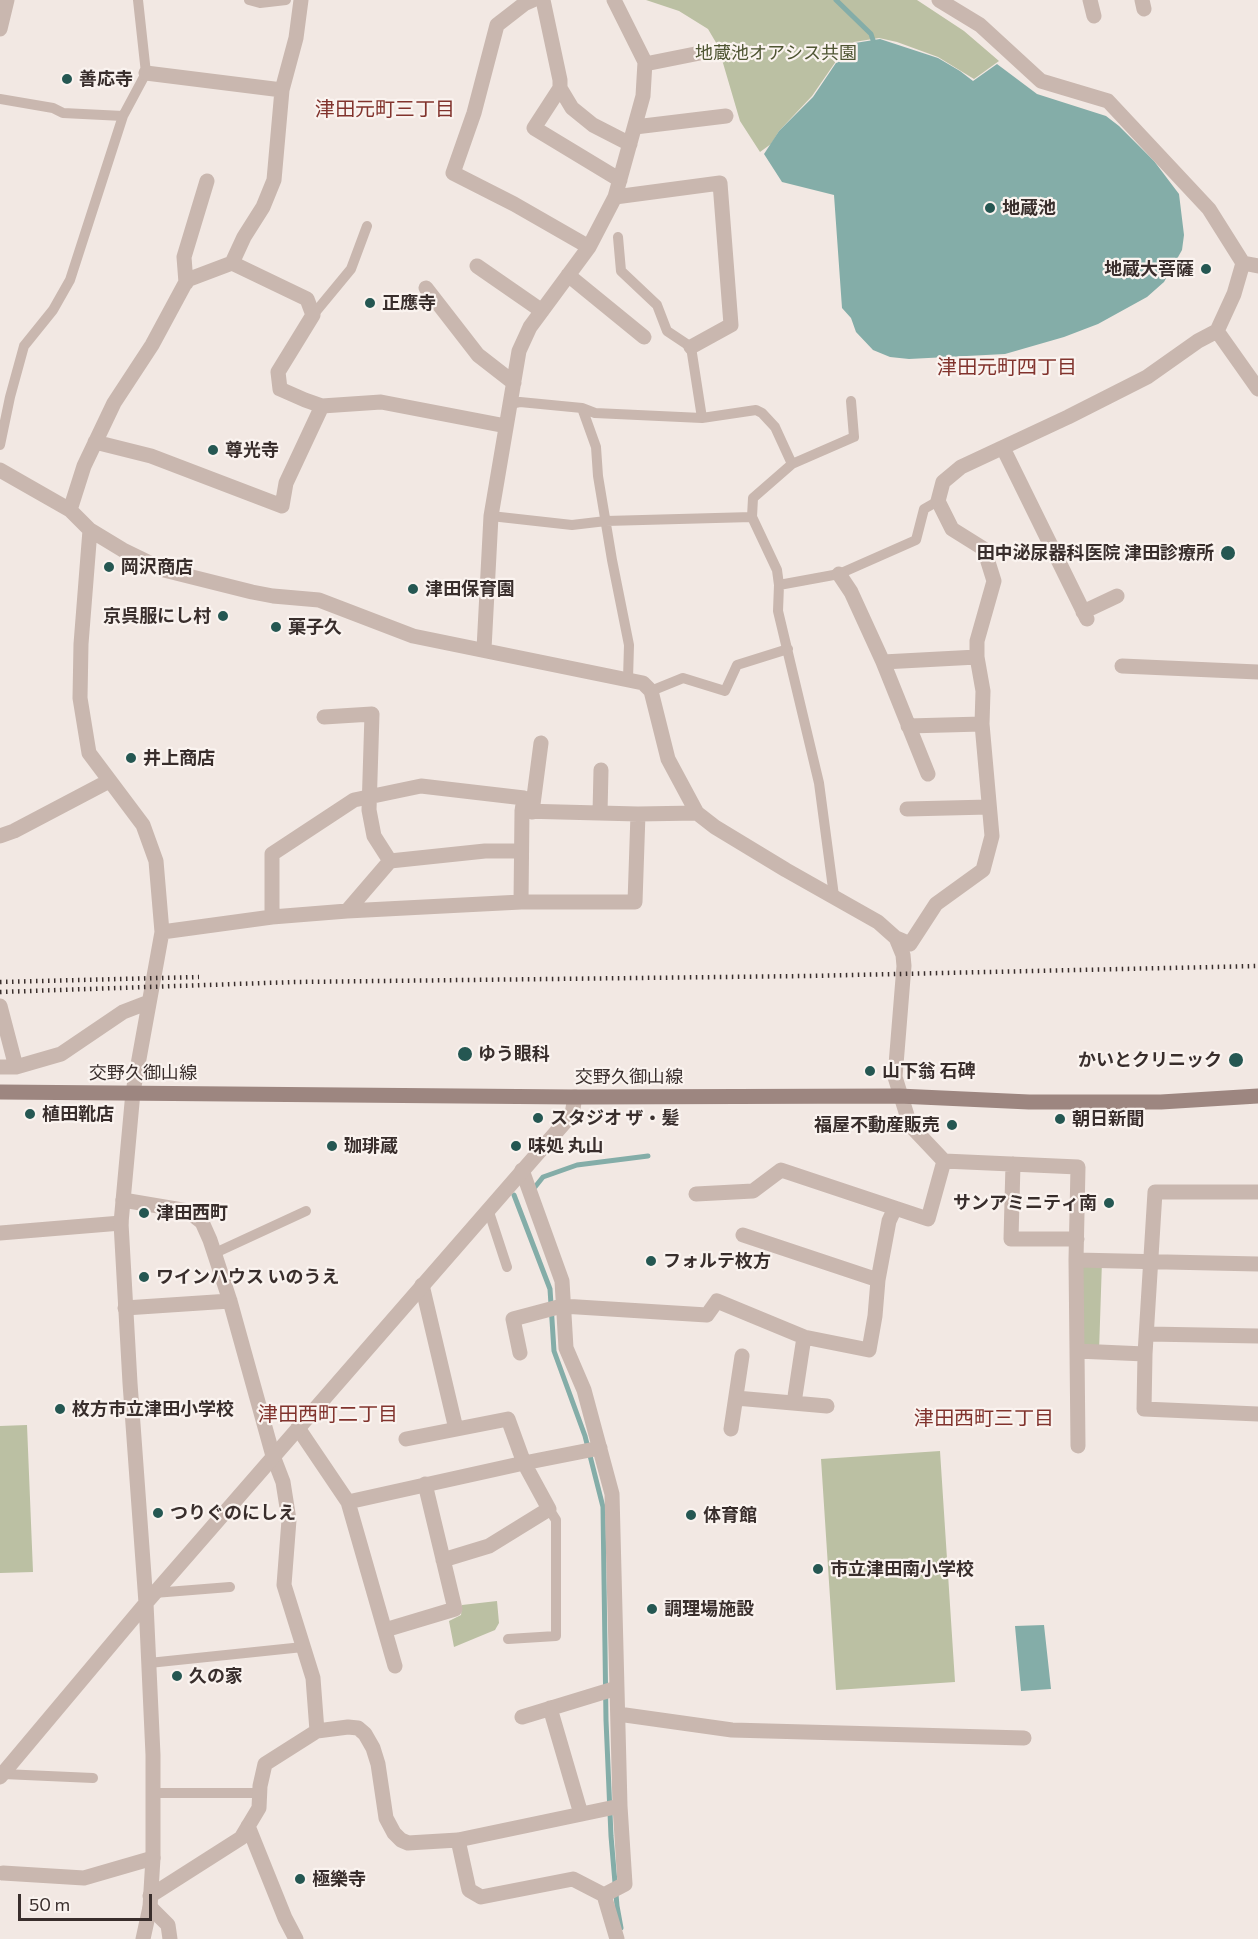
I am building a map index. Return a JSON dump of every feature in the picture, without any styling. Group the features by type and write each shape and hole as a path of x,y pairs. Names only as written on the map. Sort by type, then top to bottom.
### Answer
{"main road":[{"name":"交野久御山線","path":"0,1092 575,1097 899,1096 1053,1102 1161,1102 1258,1096"}],"street":[{"path":"0,29 7,0"},
{"path":"232,263 243,237 263,207 274,180 282,90 296,38 301,0"},
{"path":"533,0 524,4 497,25 474,113 453,173 514,204 589,247"},
{"path":"543,0 560,88 572,108 593,125 630,144"},
{"path":"484,649 491,516 519,351 530,327 589,247 615,197 643,96 645,64 614,0"},
{"path":"0,470 70,510 90,530 123,550 164,570 252,592 319,600 412,636 643,683 651,691 668,759 697,813 715,827 878,922 896,938 910,944 936,904 983,870 992,836 982,724 983,691 977,657 977,641 994,581 984,549 952,529 938,501 943,483 961,467 1147,377 1198,341 1217,331 1234,294 1251,265 1209,209 1108,101 1041,81 980,25 939,0"},
{"path":"1090,0 1094,16"},
{"path":"645,64 705,52"},
{"path":"146,72 282,90"},
{"path":"560,88 534,128 620,180"},
{"path":"635,127 726,116"},
{"path":"186,283 184,256 207,182"},
{"path":"615,197 720,183 730,325 691,347"},
{"path":"70,510 84,466 114,403 152,345 187,280 232,263 307,299 313,315 278,372 280,389 322,406 381,402 506,426"},
{"path":"477,266 542,311"},
{"path":"568,275 644,336"},
{"path":"426,288 478,355 514,383"},
{"path":"1217,331 1258,389"},
{"path":"95,442 151,456 282,506 286,483 322,406"},
{"path":"1003,448 1085,615 1117,596"},
{"path":"90,530 81,644 80,698 89,753 143,825 156,861 162,932 133,1092 121,1222 125,1308 150,1598 153,1858 150,1901 143,1939"},
{"path":"839,574 851,592 883,662 928,774"},
{"path":"883,662 977,657"},
{"path":"1122,666 1258,672"},
{"path":"324,717 372,714 369,810 374,836 390,861"},
{"path":"909,726 982,724"},
{"path":"521,902 520,851 541,743"},
{"path":"600,813 601,770"},
{"path":"0,836 14,831 109,781"},
{"path":"272,916 272,854 354,800 421,786 524,798 527,811"},
{"path":"907,809 989,807"},
{"path":"527,811 697,813"},
{"path":"162,932 272,916 347,911 521,902 635,902 638,814"},
{"path":"347,911 390,861 485,851 520,851"},
{"path":"896,938 903,955 904,966 895,1077 899,1096 910,1125 944,1161 1078,1167 1076,1260 1078,1446"},
{"path":"0,1067 16,1067 61,1054 123,1012 149,1002"},
{"path":"0,1005 16,1067"},
{"path":"1,1775 150,1598 572,1114 575,1097"},
{"path":"696,1194 753,1191 781,1170 928,1219 944,1161"},
{"path":"1013,1164 1011,1239 1077,1239"},
{"path":"458,1840 468,1890 481,1897 573,1879 612,1891 625,1884 613,1808 618,1714 609,1690 612,1494 596,1449 584,1390 552,1309 562,1281 522,1170"},
{"path":"1258,1192 1155,1192 1144,1409 1258,1414"},
{"path":"123,1200 188,1211 202,1222 214,1253 230,1301 273,1456 283,1482 289,1520 284,1585 313,1678 317,1731"},
{"path":"520,1353 513,1319 552,1309 707,1315 717,1301 804,1337 869,1350 878,1280 889,1221 895,1208"},
{"path":"0,1233 121,1222"},
{"path":"742,1235 878,1280"},
{"path":"1076,1260 1258,1264"},
{"path":"422,1285 456,1429"},
{"path":"125,1308 230,1301"},
{"path":"1148,1334 1258,1336"},
{"path":"794,1403 804,1337"},
{"path":"1077,1351 1145,1354"},
{"path":"731,1430 742,1356"},
{"path":"736,1398 827,1406"},
{"path":"406,1439 508,1419 524,1462 549,1509 489,1546 443,1560"},
{"path":"298,1428 348,1502 395,1666"},
{"path":"348,1502 524,1462 596,1449"},
{"path":"385,1630 455,1609 425,1484"},
{"path":"522,1717 609,1690"},
{"path":"550,1708 581,1814"},
{"path":"618,1714 732,1730 1024,1738"},
{"path":"150,1901 241,1838 259,1808 265,1764 317,1731 348,1727 358,1728 364,1734 373,1748 378,1764 387,1818 394,1833 408,1843 458,1840 613,1808"},
{"path":"248,1826 285,1918 296,1939"},
{"path":"3,1873 84,1878 153,1858"},
{"path":"612,1891 617,1939"},
{"path":"150,1901 168,1925 170,1939"}],"lane":[{"path":"0,445 24,346 53,310 70,280 123,116 146,72 138,0"},
{"path":"249,0 260,3 286,0"},
{"path":"0,99 53,108 63,113 123,116"},
{"path":"313,315 351,269 367,226"},
{"path":"618,237 621,271 657,305 667,331 691,347 702,418"},
{"path":"834,896 819,783 778,611 777,570 752,517 753,498 792,464 854,437 850,401"},
{"path":"510,404 520,402 582,408 596,413 702,418 756,410 775,427 792,464"},
{"path":"582,408 596,447 598,476 629,645 628,680"},
{"path":"779,585 839,574 916,540 924,509 938,501"},
{"path":"491,516 572,525 606,521 752,517"},
{"path":"651,691 683,678 725,691 737,665 788,649"},
{"path":"488,1209 507,1267"},
{"path":"214,1253 306,1211"},
{"path":"508,1639 556,1636 556,1520 549,1509"},
{"path":"150,1598 230,1587"},
{"path":"149,1663 303,1647"},
{"path":"1,1775 93,1778"},
{"path":"153,1793 260,1793"}],"green space":[{"name":"地蔵池オアシス共園","path":"646,0 917,0 964,31 999,61 974,79 938,57 897,42 879,38 854,42 841,54 812,96 779,131 771,144 760,152 740,121 718,46 708,29 679,11"},
{"path":"1076,1260 1102,1261 1099,1352 1077,1351"},
{"path":"27,1425 33,1572 0,1573 0,1426"},
{"path":"940,1451 955,1682 836,1690 821,1459"},
{"path":"497,1601 499,1623 495,1630 454,1647 449,1621 461,1615 462,1605"}],"water":[{"path":"880,39 938,58 973,81 997,64 1037,94 1106,116 1119,126 1154,161 1179,194 1184,235 1182,250 1164,282 1147,297 1098,324 1064,337 1005,354 909,359 890,357 873,350 856,332 851,318 842,308 834,195 782,182 764,154 779,131 813,97 842,54 855,43"},
{"path":"1044,1625 1051,1689 1021,1691 1015,1626"}],"waterway":[{"path":"836,0 871,34 873,40"},
{"path":"535,1187 543,1177 577,1165 648,1156"},
{"path":"514,1195 550,1289 554,1351 585,1436 603,1507 606,1720 611,1836 621,1928"}],"railway":[{"path":"0,992 295,982 807,976 1258,966"},
{"path":"0,982 199,977"}],"place":[{"name":"善応寺","path":"67,79"},
{"name":"地蔵池","path":"990,208"},
{"name":"地蔵大菩薩","path":"1206,269"},
{"name":"正應寺","path":"370,303"},
{"name":"尊光寺","path":"213,450"},
{"name":"田中泌尿器科医院 津田診療所","path":"1228,553"},
{"name":"岡沢商店","path":"109,567"},
{"name":"津田保育園","path":"413,589"},
{"name":"京呉服にし村","path":"223,616"},
{"name":"菓子久","path":"276,627"},
{"name":"井上商店","path":"131,758"},
{"name":"ゆう眼科","path":"465,1054"},
{"name":"かいとクリニック","path":"1236,1060"},
{"name":"山下翁 石碑","path":"870,1071"},
{"name":"植田靴店","path":"30,1114"},
{"name":"スタジオ ザ・髪","path":"538,1118"},
{"name":"朝日新聞","path":"1060,1119"},
{"name":"福屋不動産販売","path":"952,1125"},
{"name":"珈琲蔵","path":"332,1146"},
{"name":"味処 丸山","path":"516,1146"},
{"name":"サンアミニティ南","path":"1109,1203"},
{"name":"津田西町","path":"144,1213"},
{"name":"フォルテ枚方","path":"651,1261"},
{"name":"ワインハウス いのうえ","path":"144,1277"},
{"name":"枚方市立津田小学校","path":"60,1409"},
{"name":"つりぐのにしえ","path":"158,1513"},
{"name":"体育館","path":"691,1515"},
{"name":"市立津田南小学校","path":"818,1569"},
{"name":"調理場施設","path":"652,1609"},
{"name":"久の家","path":"177,1676"},
{"name":"極樂寺","path":"300,1879"}],"district":[{"name":"津田元町三丁目","path":"385,109"},
{"name":"津田元町四丁目","path":"1007,367"},
{"name":"津田西町二丁目","path":"328,1414"},
{"name":"津田西町三丁目","path":"984,1418"}]}
